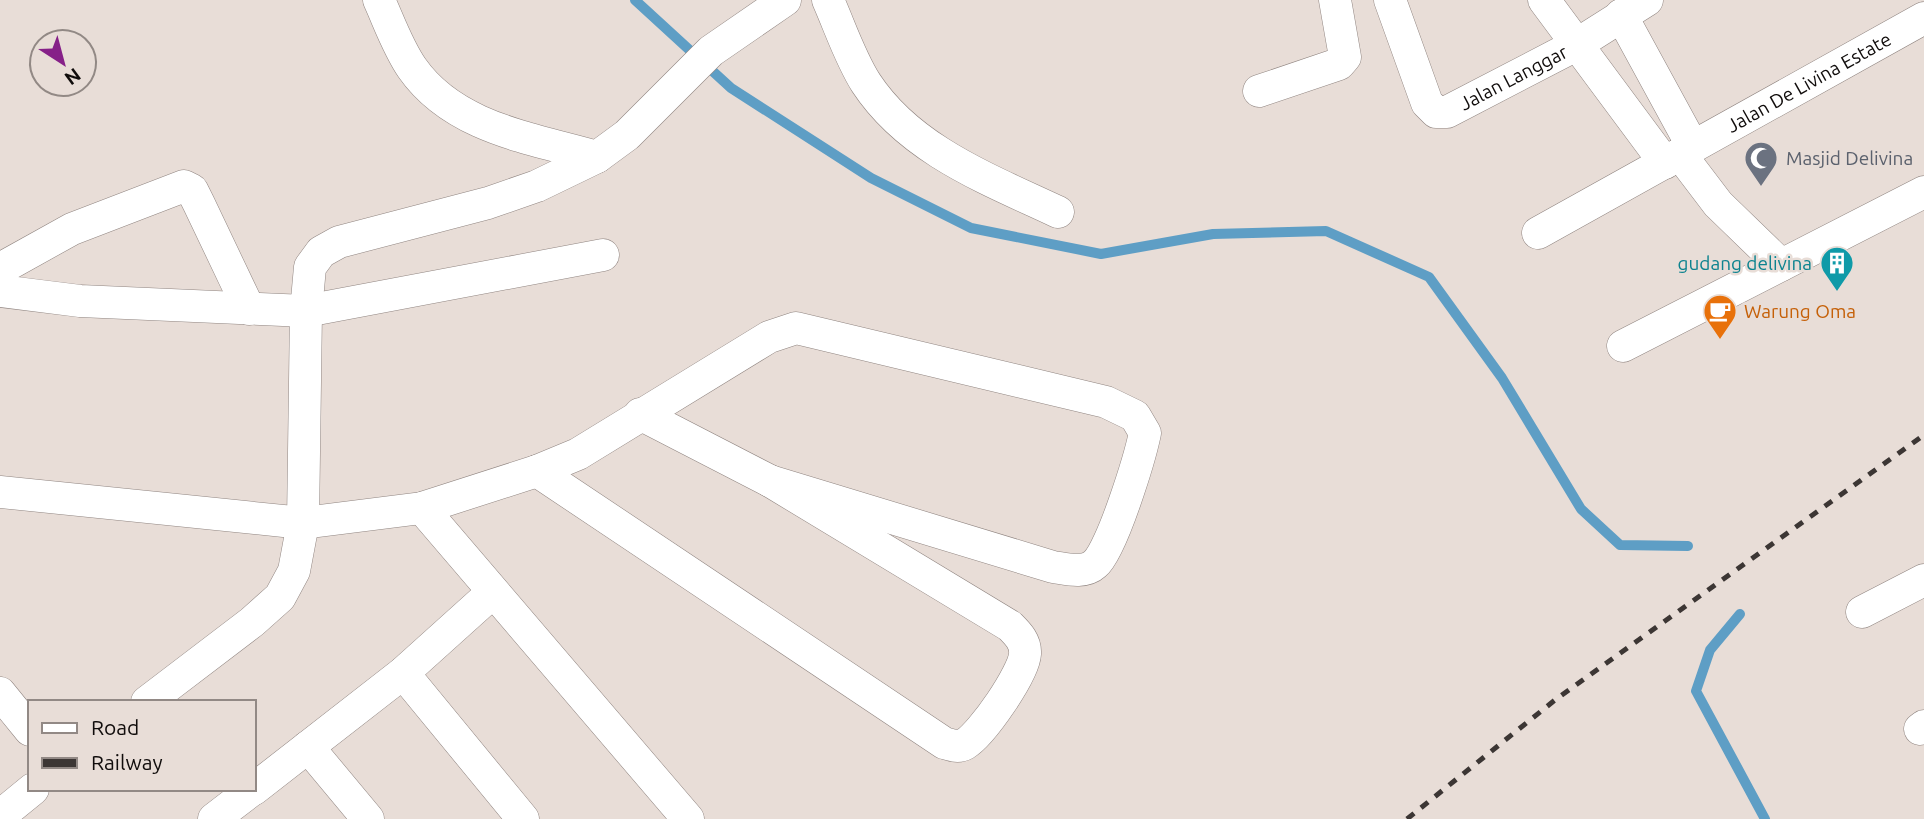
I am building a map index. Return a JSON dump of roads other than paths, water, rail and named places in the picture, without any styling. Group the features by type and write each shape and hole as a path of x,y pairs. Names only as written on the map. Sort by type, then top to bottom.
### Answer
{"street":[{"path":"379,0 412,67 455,110 482,125 597,157"},
{"path":"150,700 280,597 294,571 303,523 306,312 310,267 321,251 338,242 488,203 537,186 597,157 627,135 711,51 785,0"},
{"path":"828,0 865,82 896,119 932,149 1058,212"},
{"path":"1259,91 1339,64 1345,57 1335,0"},
{"name":"Jalan Langgar","path":"1390,0 1427,103 1436,112 1447,112 1576,46 1544,0"},
{"path":"1679,154 1634,7 1576,46 1679,154 1718,204 1781,265"},
{"name":"Jalan De Livina Estate","path":"1538,233 1924,18"},
{"path":"0,269 72,229 184,186 192,190 248,309"},
{"path":"1623,346 1924,192"},
{"path":"0,291 80,301 306,312 603,255"},
{"path":"0,492 303,523 422,509 537,471 578,454 769,337 796,328 1106,402 1135,415 1145,433 1138,463 1107,544 1096,564 1078,571 1054,567 770,481"},
{"path":"537,471 944,743 957,747 966,743 981,729 1019,673 1026,653 1022,639 1010,626 770,481 640,414"},
{"path":"422,509 688,819"},
{"path":"1862,612 1924,580"},
{"path":"256,787 403,673 493,592"},
{"path":"403,673 523,819"},
{"path":"0,693 28,728"},
{"path":"308,747 368,819"},
{"path":"0,816 31,791"},
{"path":"215,819 250,791"}],"waterway":[{"path":"635,0 731,88 871,178 971,228 1101,254 1213,234 1326,231 1429,277 1502,378 1581,509 1620,545 1688,546"},
{"path":"1740,614 1710,650 1696,691 1765,819"}],"railway":[{"path":"1407,819 1555,700 1924,435"}],"place":[{"name":"Masjid Delivina","path":"1761,188"},
{"name":"gudang delivina","path":"1837,293"},
{"name":"Warung Oma","path":"1720,341"}]}
